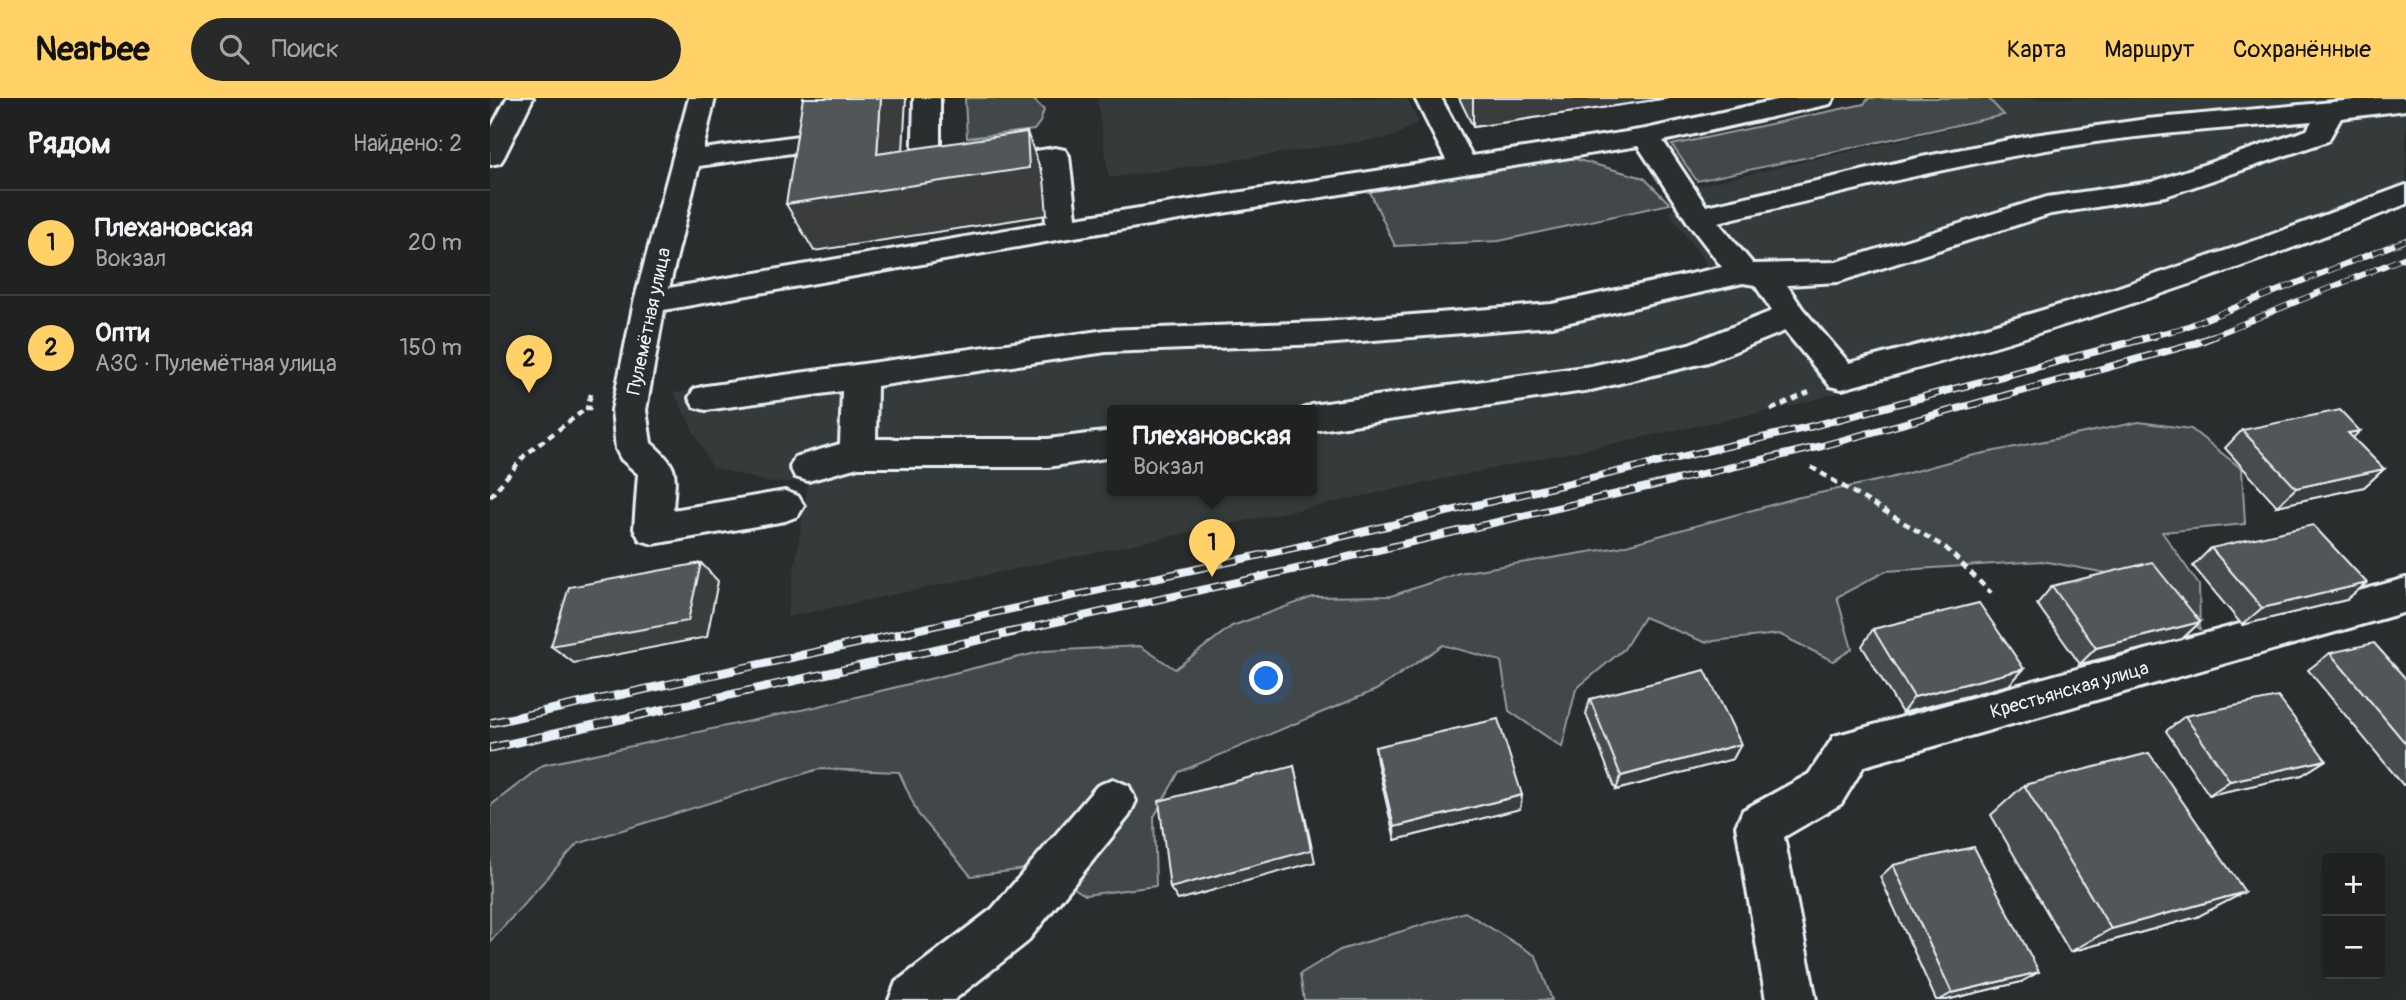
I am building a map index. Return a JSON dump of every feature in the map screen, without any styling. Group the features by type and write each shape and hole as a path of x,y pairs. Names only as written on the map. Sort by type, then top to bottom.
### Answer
{"main road":[{"path":"490,157 520,98"},
{"name":"Пулемётная улица","path":"702,98 650,302 629,410 634,449 657,469 653,529 785,506"},
{"path":"1428,98 1463,167"},
{"path":"650,302 1062,230 1646,137 1821,98"},
{"path":"1699,217 1992,150 2146,127 2330,113 2406,102"},
{"path":"706,398 1106,341 1323,333 1552,315 1754,275 1838,272 2046,206 2156,190 2242,163 2318,135 2330,113"},
{"path":"918,118 926,177 1055,156 1062,230"},
{"path":"1646,137 1699,217 1791,316 1842,377 2104,305 2236,260 2406,194"},
{"path":"685,160 828,140"},
{"path":"1317,417 1591,378 1696,354 1791,316"},
{"path":"858,453 860,375"},
{"path":"808,467 858,453 1048,453 1107,445"},
{"name":"Крестьянская улица","path":"1791,1000 1759,826 1825,789 1850,750 2406,595"},
{"path":"914,1000 1009,926 1113,801"}],"path":[{"path":"490,497 525,454 587,408"},
{"path":"1811,467 1946,548 1991,593"}],"shaded area":[{"path":"1032,98 1044,110 1034,130 967,138 965,99"},
{"path":"1097,98 1407,98 1418,122 1393,137 1109,178"},
{"path":"1869,98 1988,98 2004,115 1697,181 1672,145 1864,104"},
{"path":"1941,98 2406,98 2406,183 2042,333 1796,405 787,617 808,481 771,483 712,467 674,393 1101,332 1538,302 1712,271 1669,212 1696,186 1968,125"},
{"path":"1564,156 1644,178 1670,204 1499,241 1395,246 1370,192"},
{"path":"2139,422 2191,429 2242,469 2245,524 2162,532 2199,585 2200,629 2139,579 2042,561 1886,571 1837,597 1852,649 1833,661 1779,634 1704,642 1644,617 1624,649 1576,689 1562,747 1509,711 1501,661 1443,645 1376,690 1179,772 1154,817 1156,886 1085,895 1041,867 971,876 918,814 899,772 819,769 577,844 490,942 490,806 543,765 815,707 1044,651 1140,646 1175,669 1232,626 1313,597 1391,596 1459,573 1619,547 1796,498 1890,478 1970,456"},
{"path":"1465,912 1536,956 1552,1000 1304,1000 1300,974 1340,950"}],"building":[{"path":"803,98 881,98 877,154 1027,132 1029,168 786,204"},
{"path":"2340,410 2360,431 2348,433 2384,469 2296,488 2242,430"},
{"path":"2313,525 2367,583 2262,608 2211,548"},
{"path":"2152,562 2200,622 2096,648 2052,586"},
{"path":"701,563 688,621 551,646 569,587"},
{"path":"1979,603 2024,669 1914,697 1873,629"},
{"path":"2374,643 2406,679 2406,744 2330,653"},
{"path":"1705,670 1741,744 1621,776 1590,699"},
{"path":"2278,697 2326,760 2230,781 2185,716"},
{"path":"1498,719 1522,795 1394,827 1375,747"},
{"path":"2149,753 2245,892 2111,929 2024,785"},
{"path":"1294,766 1311,850 1170,888 1159,801"},
{"path":"1974,847 2039,972 1952,993 1893,865"}],"railway":[{"path":"2148,337 2183,328 2406,240"},
{"path":"2210,337 2406,257"},
{"path":"901,633 1293,548 1813,426 2154,336"},
{"path":"1006,633 1301,568 1822,446 2214,336"},
{"path":"490,723 909,632"},
{"path":"490,748 1014,632"}],"place":[{"name":"Опти","path":"529,393"},
{"name":"Плехановская","path":"1212,577"}]}
